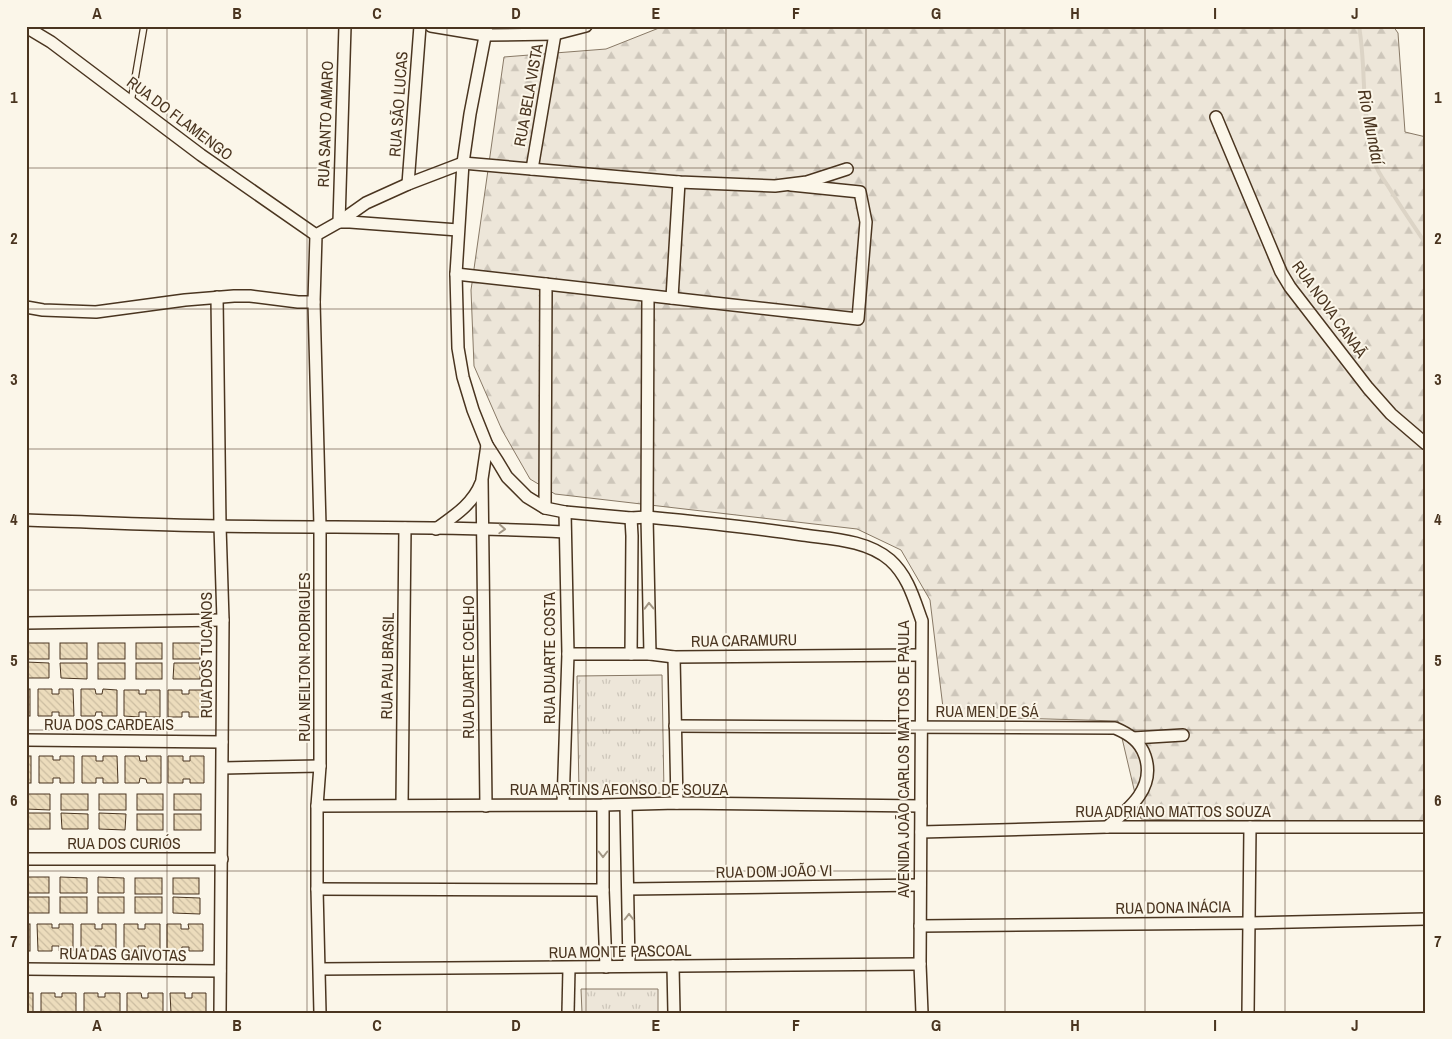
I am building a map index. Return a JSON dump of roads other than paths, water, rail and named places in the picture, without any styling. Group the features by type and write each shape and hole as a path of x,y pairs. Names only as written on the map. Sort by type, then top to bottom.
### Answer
{"street":[{"name":"RUA SANTO AMARO","path":"339,222 345,26"},
{"name":"RUA SÃO LUCAS","path":"408,184 420,26"},
{"path":"430,26 486,30 556,30 586,26"},
{"name":"RUA DO FLAMENGO","path":"26,27 52,42 201,156 316,235"},
{"name":"AVENIDA JOÃO CARLOS MATTOS DE PAULA","path":"486,30 463,163 456,274 458,348 462,370 473,410 488,445 507,477 527,497 545,508 565,512 631,518 647,517 757,528 844,541 869,547 890,560 909,585 922,621 920,885 922,1013"},
{"name":"RUA BELA VISTA","path":"532,169 556,30"},
{"name":"RUA NOVA CANAÃ","path":"1216,117 1281,272 1290,287 1368,388 1391,414 1426,444"},
{"path":"316,235 366,203 408,184 463,163 679,182 775,186 807,182 847,169"},
{"path":"672,298 679,182"},
{"path":"456,274 858,318 866,222 860,192 791,185"},
{"path":"339,222 458,230"},
{"name":"RUA NEILTON RODRIGUES","path":"316,235 314,302 320,526 320,766 317,806 320,1013"},
{"path":"545,508 546,284"},
{"path":"26,307 43,310 96,312 185,300 250,296 314,302"},
{"path":"648,296 647,517 650,654"},
{"name":"RUA DOS TUCANOS","path":"217,297 223,620 220,1013"},
{"path":"436,529 468,504 477,492 482,479 488,445"},
{"name":"RUA DUARTE COELHO","path":"482,479 486,806"},
{"name":"RUA DUARTE COSTA","path":"562,804 568,654 565,512"},
{"path":"631,518 631,654"},
{"path":"26,520 220,526 484,528 565,532"},
{"name":"RUA PAU BRASIL","path":"402,805 405,528"},
{"path":"26,623 223,620"},
{"name":"RUA CARAMURU","path":"568,654 650,654 674,657 921,654"},
{"path":"674,657 677,803"},
{"name":"RUA MEN DE SÁ","path":"675,726 1114,728 1124,732 1137,742"},
{"path":"1106,827 1128,810 1144,788 1148,770 1137,742 1183,735"},
{"name":"RUA DOS CARDEAIS","path":"26,740 222,742"},
{"path":"223,768 320,766"},
{"name":"RUA MARTINS AFONSO DE SOUZA","path":"317,806 626,805 677,803 922,806"},
{"path":"603,805 603,890 606,966"},
{"path":"626,805 630,966"},
{"name":"RUA ADRIANO MATTOS SOUZA","path":"921,832 1106,827 1426,827"},
{"path":"1248,1013 1250,827"},
{"name":"RUA DOS CURIÓS","path":"26,859 222,859"},
{"name":"RUA DOM JOÃO VI","path":"629,889 920,885"},
{"path":"317,889 603,890"},
{"name":"RUA DONA INÁCIA","path":"920,926 1249,923 1426,919"},
{"name":"RUA MONTE PASCOAL","path":"320,968 569,968 606,966 920,964"},
{"path":"673,966 674,1013"},
{"path":"568,1013 569,968"},
{"name":"RUA DAS GAIVOTAS","path":"26,969 220,971"}],"lane":[{"path":"131,102 144,26"}],"waterway":[{"name":"Rio Mundaí","path":"1359,26 1363,60 1365,112 1370,146 1375,163 1380,175 1426,244"}]}
